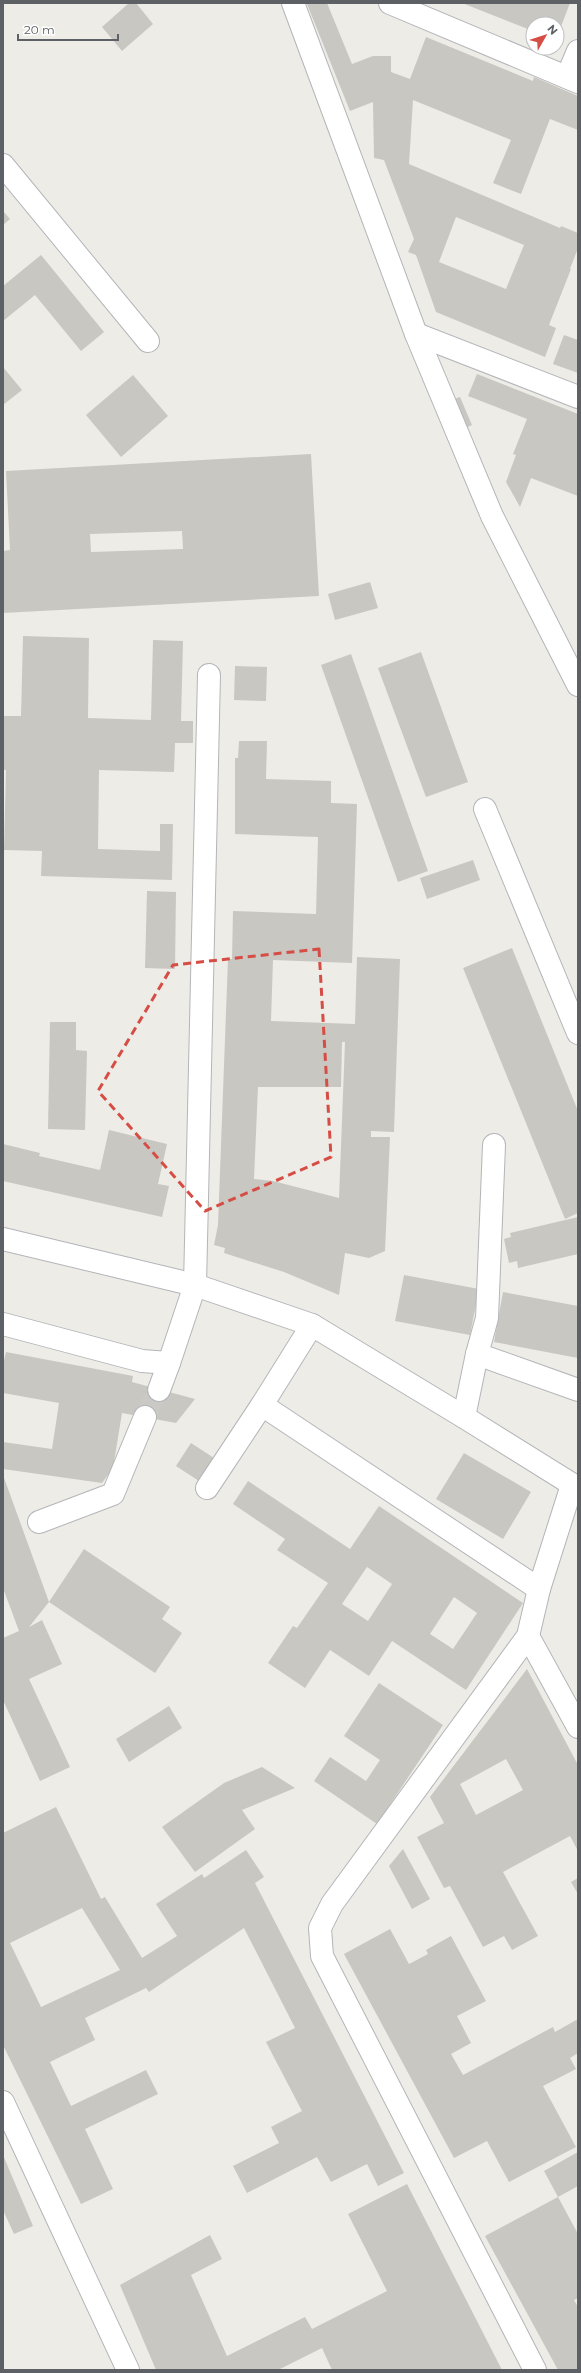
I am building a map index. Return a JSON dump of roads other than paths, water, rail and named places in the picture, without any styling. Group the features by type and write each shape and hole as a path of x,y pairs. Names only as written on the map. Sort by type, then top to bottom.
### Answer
{"street":[{"path":"293,3 416,334 492,516 578,685"},
{"path":"390,3 573,80 578,51"},
{"path":"3,165 148,341"},
{"path":"416,334 578,397"},
{"path":"159,1390 195,1285 209,675"},
{"path":"485,809 578,1033"},
{"path":"464,1417 477,1354 487,1318 494,1145"},
{"path":"3,1239 195,1285 312,1325 464,1417 575,1487 539,1590 528,1636 332,1904 320,1928 322,1956 535,2370"},
{"path":"3,1324 142,1361 169,1363"},
{"path":"207,1488 262,1405 312,1325"},
{"path":"477,1354 578,1390"},
{"path":"262,1405 539,1590"},
{"path":"39,1522 113,1494 145,1418"},
{"path":"528,1636 578,1727"},
{"path":"3,2102 128,2370"}],"tunnel":[{"path":"145,1417 159,1390"}]}
